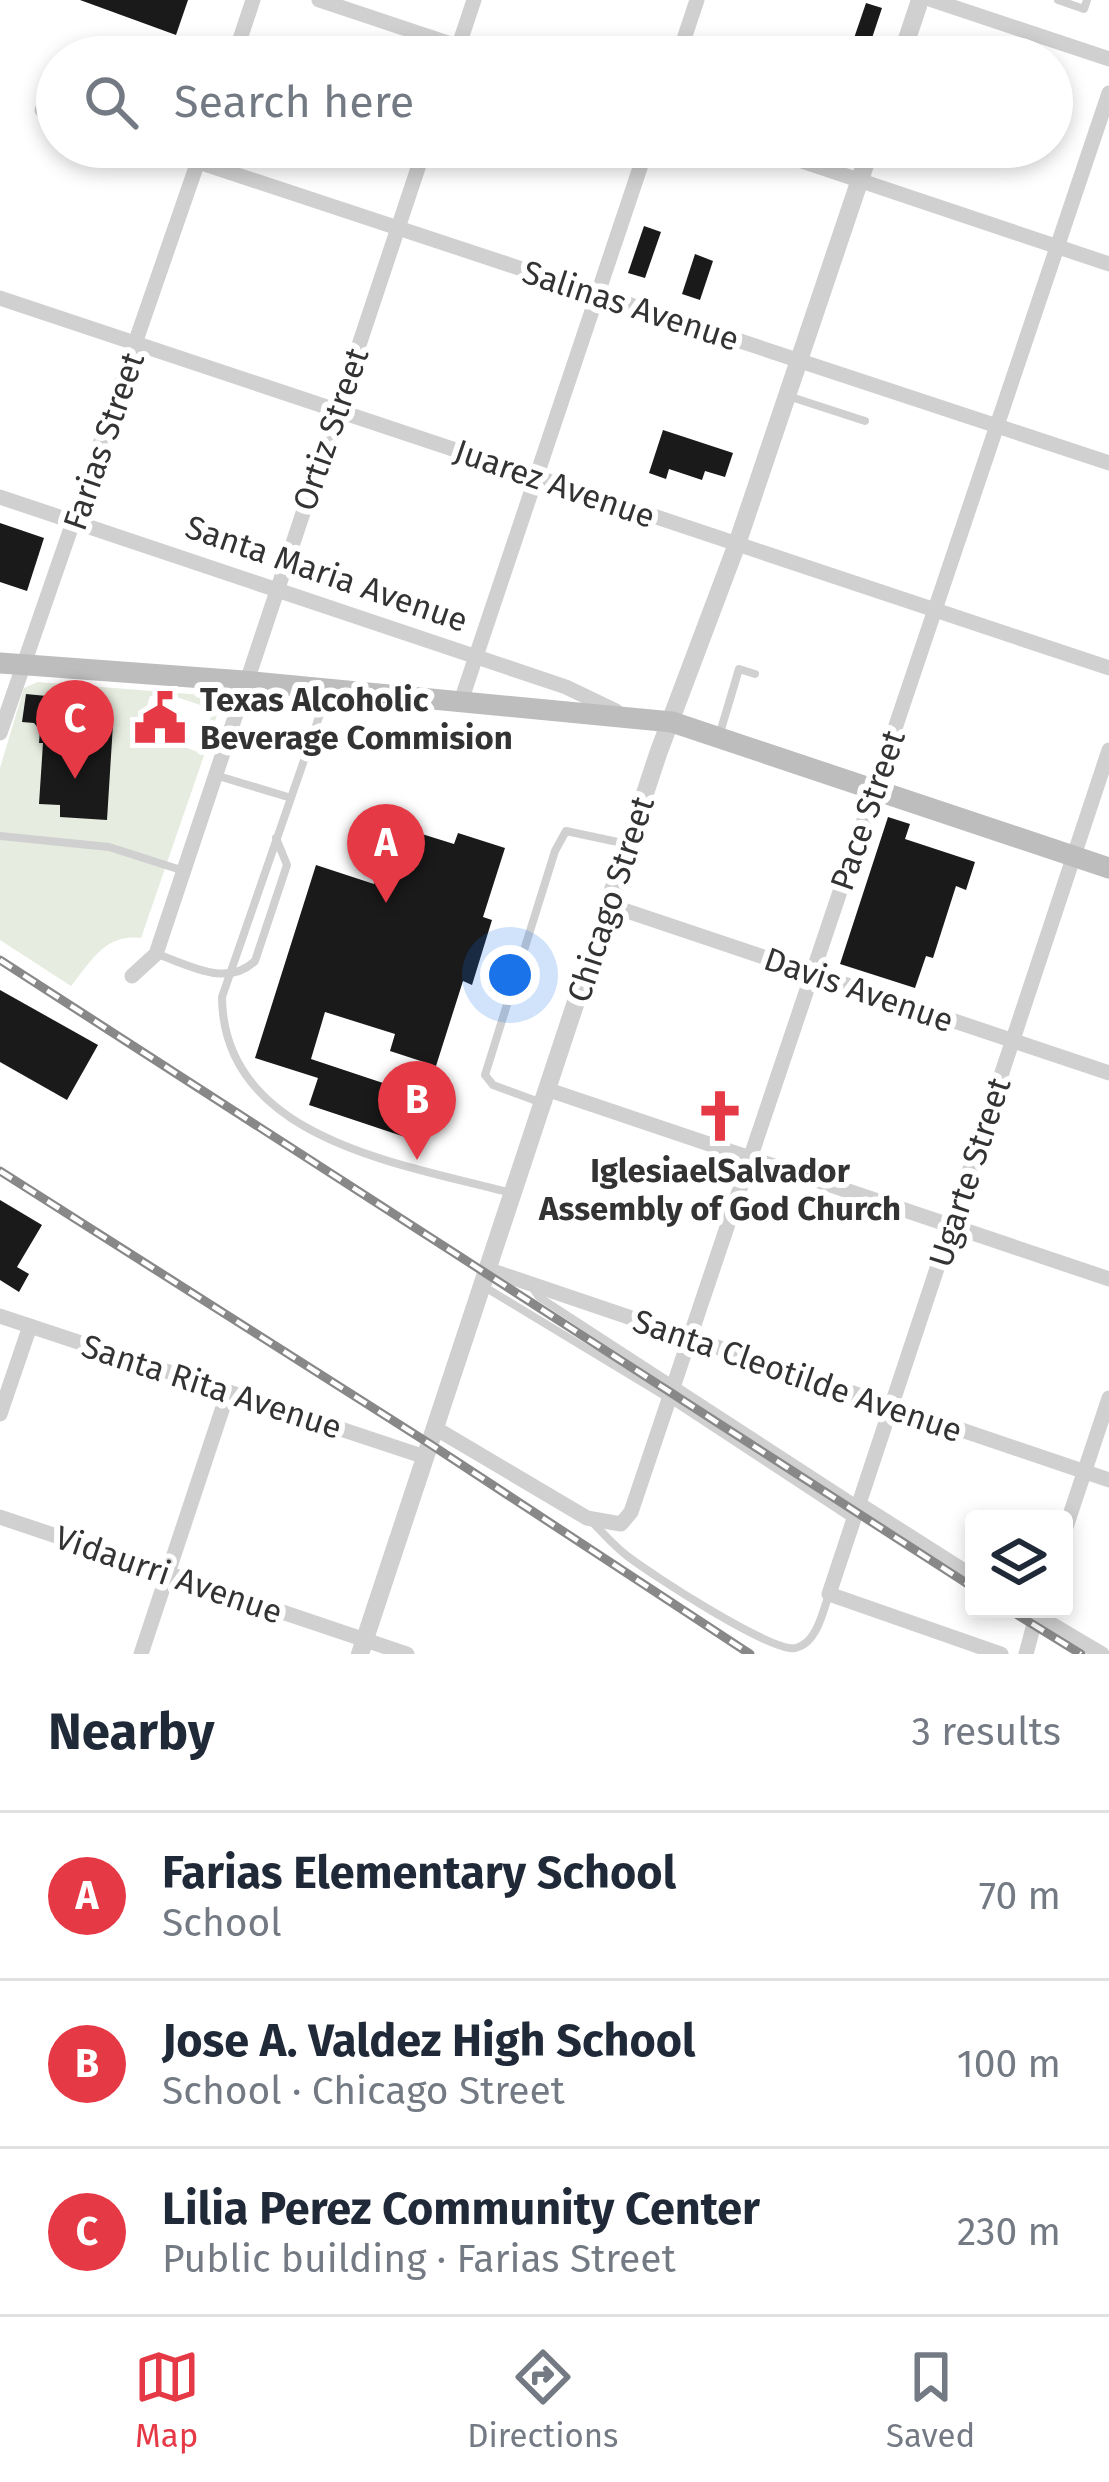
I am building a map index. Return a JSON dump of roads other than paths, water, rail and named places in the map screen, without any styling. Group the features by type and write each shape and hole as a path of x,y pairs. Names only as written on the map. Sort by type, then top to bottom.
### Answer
{"main road":[{"path":"11,664 329,688 672,722 1109,868"}],"street":[{"path":"240,36 253,0"},
{"path":"319,0 415,36"},
{"path":"462,36 474,0"},
{"path":"684,36 697,0"},
{"path":"908,36 920,0"},
{"path":"932,0 1040,36"},
{"path":"1073,47 1109,59"},
{"name":"Pace Street","path":"587,1518 621,1524 632,1512 1109,93"},
{"name":"Farias Street","path":"0,733 11,664 75,523 196,168"},
{"name":"Salinas Avenue","path":"238,168 398,228 1109,463"},
{"name":"Ortiz Street","path":"132,976 155,954 418,168"},
{"path":"461,701 640,168"},
{"path":"824,168 1109,264"},
{"name":"Chicago Street","path":"362,1647 628,845 737,544 864,168"},
{"name":"Juarez Avenue","path":"0,298 1109,668"},
{"name":"Santa Maria Avenue","path":"0,497 566,687 630,718"},
{"name":"Ugarte Street","path":"829,1594 1109,750"},
{"name":"Davis Avenue","path":"609,904 1109,1073"},
{"path":"544,1096 751,1158 1109,1279"},
{"name":"Santa Cleotilde Avenue","path":"485,1277 530,1283 1109,1480"},
{"name":"Santa Rita Avenue","path":"0,1316 425,1457"},
{"path":"0,1414 30,1325"},
{"path":"141,1654 228,1392"},
{"path":"1071,1510 1109,1398"},
{"path":"435,1428 587,1518"},
{"path":"856,1512 965,1571"},
{"name":"Vidaurri Avenue","path":"0,1517 362,1647 407,1654"},
{"path":"829,1594 1001,1654"},
{"path":"1026,1654 1032,1618"},
{"path":"1044,1618 1102,1654"}],"lane":[{"path":"1058,0 1084,9 1087,0"},
{"path":"787,396 865,421"},
{"path":"719,737 739,669 755,674"},
{"path":"329,688 222,997 224,1033 238,1068 270,1102 333,1142 512,1193"},
{"path":"214,775 288,797"},
{"path":"544,1096 493,1085 485,1075 555,851 566,831 628,845"},
{"path":"0,836 109,847 183,871"},
{"path":"155,954 229,976 246,970 261,949 287,865 276,837"},
{"path":"485,1277 506,1296 672,1392 856,1512"},
{"path":"530,1283 539,1297 672,1392 856,1512"},
{"path":"587,1518 626,1555 753,1635 782,1647 797,1648 808,1641 829,1594"}],"railway":[{"path":"0,960 965,1582"},
{"path":"0,1171 750,1654"},
{"path":"1023,1618 1081,1654"}],"place":[{"name":"Texas Alcoholic Beverage Commision","path":"160,718"},
{"name":"Lilia Perez Community Center","path":"75,779"},
{"name":"Farias Elementary School","path":"386,903"},
{"name":"IglesiaelSalvador Assembly of God Church","path":"720,1116"},
{"name":"Jose A. Valdez High School","path":"417,1160"}]}
